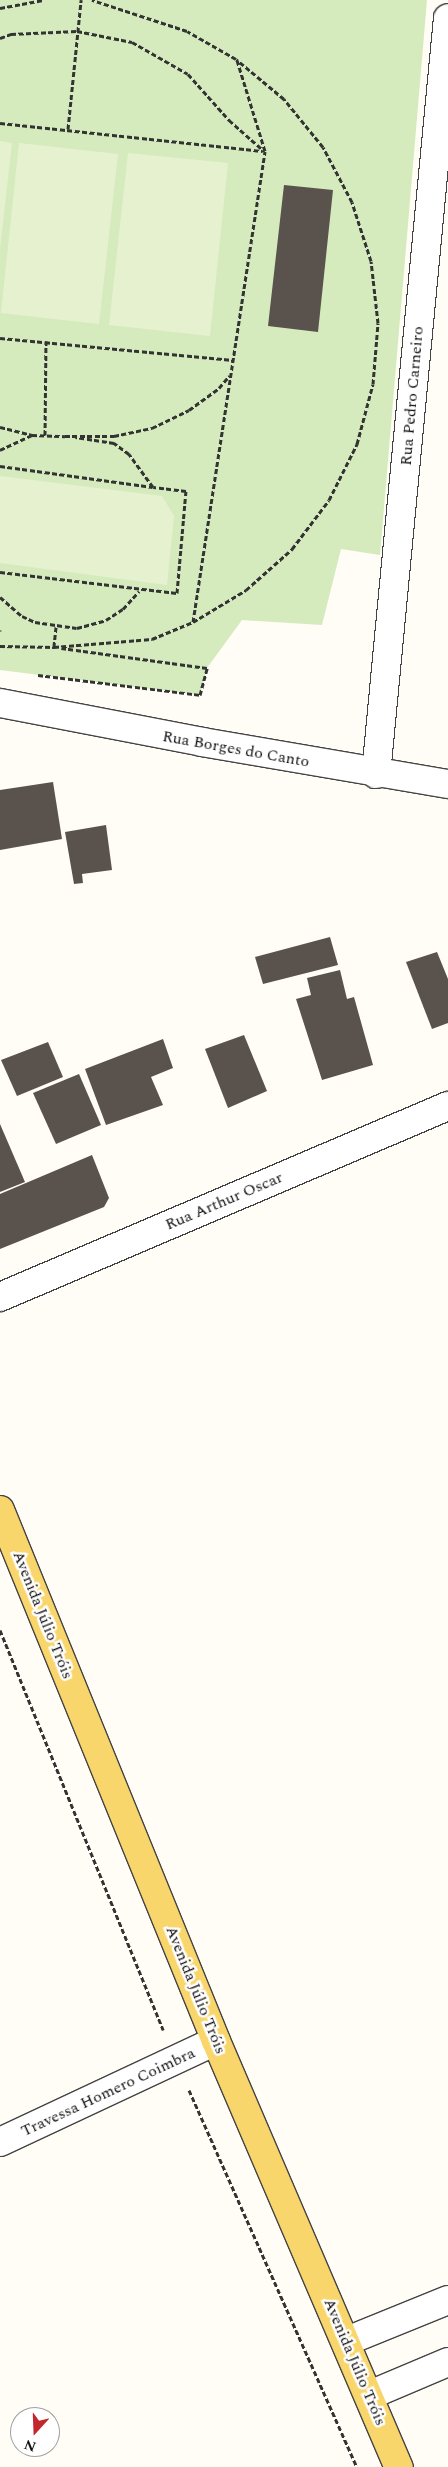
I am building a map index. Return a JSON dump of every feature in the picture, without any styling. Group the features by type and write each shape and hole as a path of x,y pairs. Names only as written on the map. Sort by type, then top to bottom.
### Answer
{"main road":[{"name":"Avenida Júlio Tróis","path":"0,1510 216,2041 347,2341 399,2467"}],"street":[{"name":"Rua Pedro Carneiro","path":"376,774 448,18"},
{"name":"Rua Borges do Canto","path":"8,708 376,774 448,784"},
{"name":"Rua Arthur Oscar","path":"0,1297 448,1106"},
{"name":"Travessa Homero Coimbra","path":"0,2142 216,2041"},
{"path":"347,2341 448,2300"},
{"path":"370,2395 448,2362"}],"path":[{"path":"0,8 43,0"},
{"path":"68,129 81,0"},
{"path":"0,646 54,647 152,639 193,622 246,590 292,549 329,500 359,436 373,384 378,323 371,261 352,202 328,155 284,99 236,59 187,31 92,0"},
{"path":"0,38 11,34 78,31 132,42 188,74 229,120 265,151"},
{"path":"193,622 265,151 236,59"},
{"path":"0,123 265,151"},
{"path":"0,338 234,358"},
{"path":"45,435 46,341"},
{"path":"0,427 32,435 114,436 172,420 219,388 229,378 234,358"},
{"path":"0,450 32,435"},
{"path":"65,436 114,444 129,454 153,487"},
{"path":"0,466 186,491 177,593 0,572"},
{"path":"0,597 22,616 56,627 77,628 106,620 123,609 139,590"},
{"path":"54,647 56,627"},
{"path":"28,674 200,696 207,668 54,647"}],"green space":[{"path":"0,0 427,0 380,555 341,549 322,625 242,620 207,668 200,695 0,670"},
{"path":"0,141 12,143 0,249"},
{"path":"19,143 118,154 99,324 1,313"},
{"path":"128,153 228,163 210,336 109,325"},
{"path":"0,476 162,496 174,516 167,585 0,563"}],"building":[{"path":"284,185 333,190 318,332 268,326"},
{"path":"53,782 62,839 0,850 0,790"},
{"path":"106,825 112,870 82,874 83,883 74,884 65,832"},
{"path":"330,937 338,965 263,984 255,957"},
{"path":"437,952 448,979 448,1023 432,1029 406,962"},
{"path":"340,970 347,999 354,997 373,1065 322,1080 296,999 311,995 307,978"},
{"path":"244,1035 267,1091 228,1108 205,1049"},
{"path":"163,1039 173,1068 151,1077 163,1105 106,1125 85,1069"},
{"path":"48,1042 63,1077 17,1096 1,1060"},
{"path":"79,1074 101,1125 56,1144 33,1093"},
{"path":"0,1124 25,1182 0,1192"},
{"path":"92,1155 109,1198 104,1207 0,1249 0,1194"}]}
